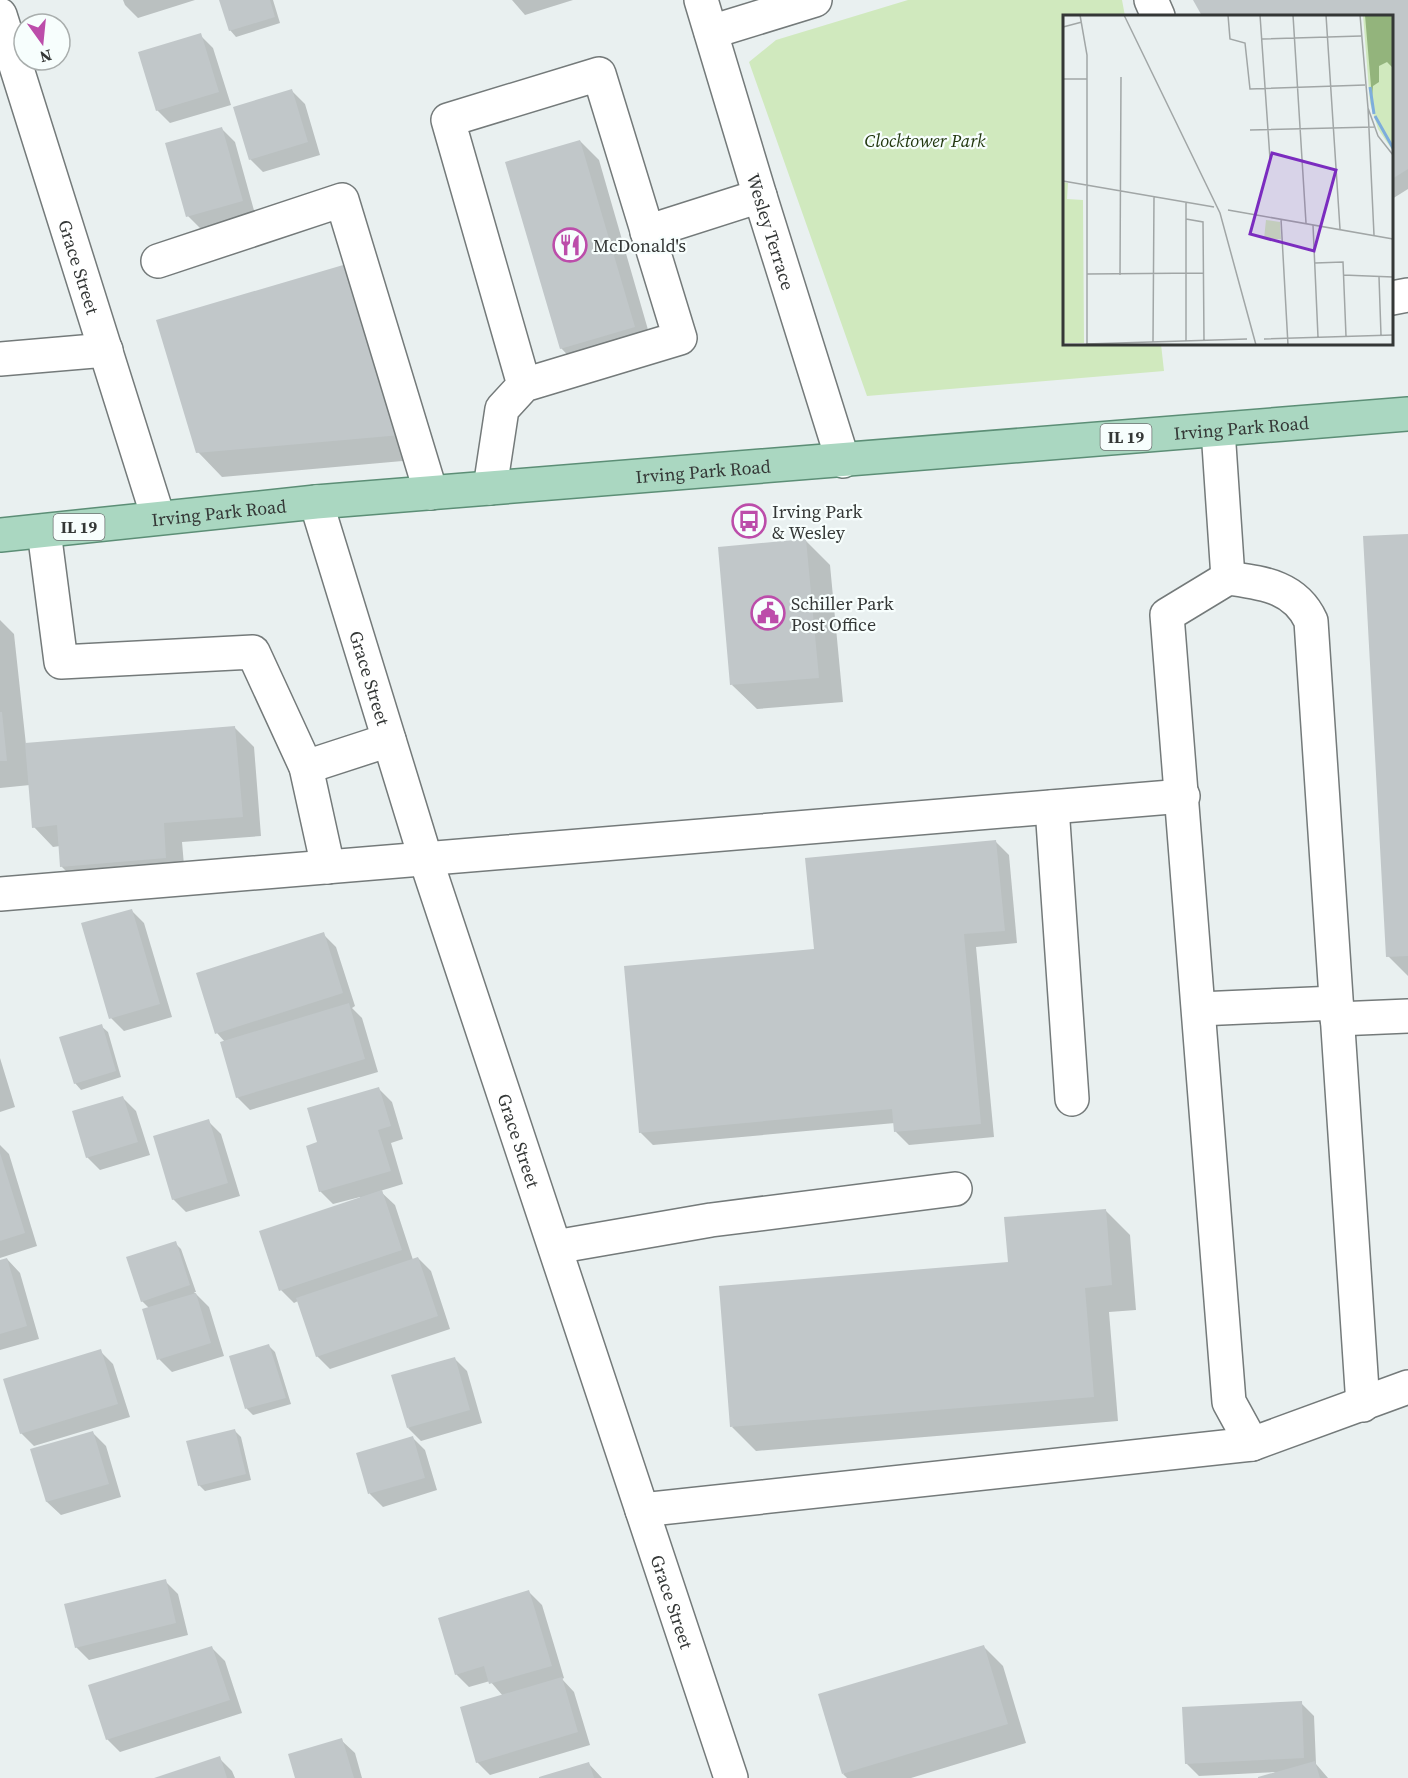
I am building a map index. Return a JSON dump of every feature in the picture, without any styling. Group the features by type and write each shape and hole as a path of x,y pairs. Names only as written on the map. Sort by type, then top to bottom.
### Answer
{"main road":[{"name":"Irving Park Road","path":"0,535 316,502 1408,414"}],"street":[{"name":"Wesley Terrace","path":"701,0 843,461"},
{"path":"711,32 815,0"},
{"path":"1151,0 1158,15"},
{"name":"Grace Street","path":"0,15 158,517"},
{"path":"490,488 502,409 524,385 680,338 599,74 448,120 524,385"},
{"path":"647,232 760,196"},
{"path":"158,261 342,200 431,493"},
{"path":"1393,298 1408,295"},
{"path":"0,359 105,350"},
{"path":"1218,430 1228,578"},
{"name":"Grace Street","path":"316,502 426,860 731,1778"},
{"path":"44,531 61,662 254,652 306,767 328,867"},
{"path":"1252,1444 1229,1402 1167,615 1228,578 1280,589 1305,609 1311,621 1362,1405"},
{"path":"306,767 389,740"},
{"path":"0,894 1182,796"},
{"path":"1052,807 1072,1099"},
{"path":"1199,1010 1336,1011 1408,1016"},
{"path":"555,1248 711,1220 955,1189"},
{"path":"642,1510 1252,1444 1408,1387"}],"green space":[{"name":"Clocktower Park","path":"908,0 1122,0 1125,15 1063,15 1063,345 1161,345 1164,371 867,396 749,62 776,40"}],"building":[{"path":"219,0 270,0 275,17 229,31"},
{"path":"1193,0 1408,0 1408,169 1393,178 1393,15 1201,15"},
{"path":"201,33 219,92 156,111 138,52"},
{"path":"292,89 308,142 249,160 233,107"},
{"path":"222,127 243,201 186,217 165,143"},
{"name":"McDonald's","path":"580,140 635,327 560,349 505,162"},
{"path":"350,263 401,435 196,453 156,320"},
{"path":"1408,534 1408,956 1386,957 1363,536"},
{"name":"Schiller Park Post Office","path":"806,539 819,678 730,685 718,547"},
{"path":"0,712 2,712 7,761 0,761"},
{"path":"235,726 243,817 164,823 166,858 60,867 57,825 32,828 25,743"},
{"path":"996,840 1005,931 964,934 981,1124 894,1132 892,1109 639,1133 624,966 814,949 805,858"},
{"path":"132,909 160,1004 109,1019 81,923"},
{"path":"324,932 343,993 215,1034 196,973"},
{"path":"349,1003 365,1059 236,1098 220,1042"},
{"path":"102,1024 116,1071 74,1084 59,1037"},
{"path":"379,1087 391,1126 378,1130 391,1171 319,1192 306,1146 317,1142 307,1108"},
{"path":"123,1096 138,1142 86,1158 72,1111"},
{"path":"209,1119 228,1183 172,1200 153,1136"},
{"path":"0,1153 25,1233 0,1241"},
{"path":"382,1190 402,1250 279,1291 259,1231"},
{"path":"1106,1209 1112,1285 1085,1288 1094,1397 730,1427 719,1286 1008,1262 1004,1217"},
{"path":"176,1241 190,1285 141,1302 126,1257"},
{"path":"418,1257 438,1316 316,1357 296,1298"},
{"path":"7,1258 27,1326 0,1334 0,1260"},
{"path":"196,1293 211,1343 157,1360 142,1309"},
{"path":"269,1344 286,1398 245,1409 229,1356"},
{"path":"101,1349 118,1404 20,1434 3,1379"},
{"path":"455,1357 470,1410 407,1428 391,1375"},
{"path":"235,1429 246,1474 198,1486 186,1441"},
{"path":"93,1431 109,1484 46,1502 30,1449"},
{"path":"413,1436 425,1478 368,1494 356,1453"},
{"path":"166,1579 176,1623 75,1648 64,1604"},
{"path":"529,1590 552,1666 489,1684 484,1666 455,1675 438,1618"},
{"path":"984,1645 1008,1724 842,1774 818,1694"},
{"path":"212,1646 230,1700 106,1740 88,1685"},
{"path":"562,1677 578,1732 476,1763 460,1707"},
{"path":"1302,1701 1304,1758 1185,1764 1182,1707"},
{"path":"342,1738 354,1778 295,1778 288,1754"},
{"path":"220,1756 227,1778 154,1778"},
{"path":"1315,1761 1320,1778 1258,1778 1258,1777"},
{"path":"589,1762 594,1778 539,1778 539,1777"}],"place":[{"name":"McDonald's","path":"570,245"},
{"name":"Irving Park & Wesley","path":"749,521"},
{"name":"Schiller Park Post Office","path":"768,613"}]}
